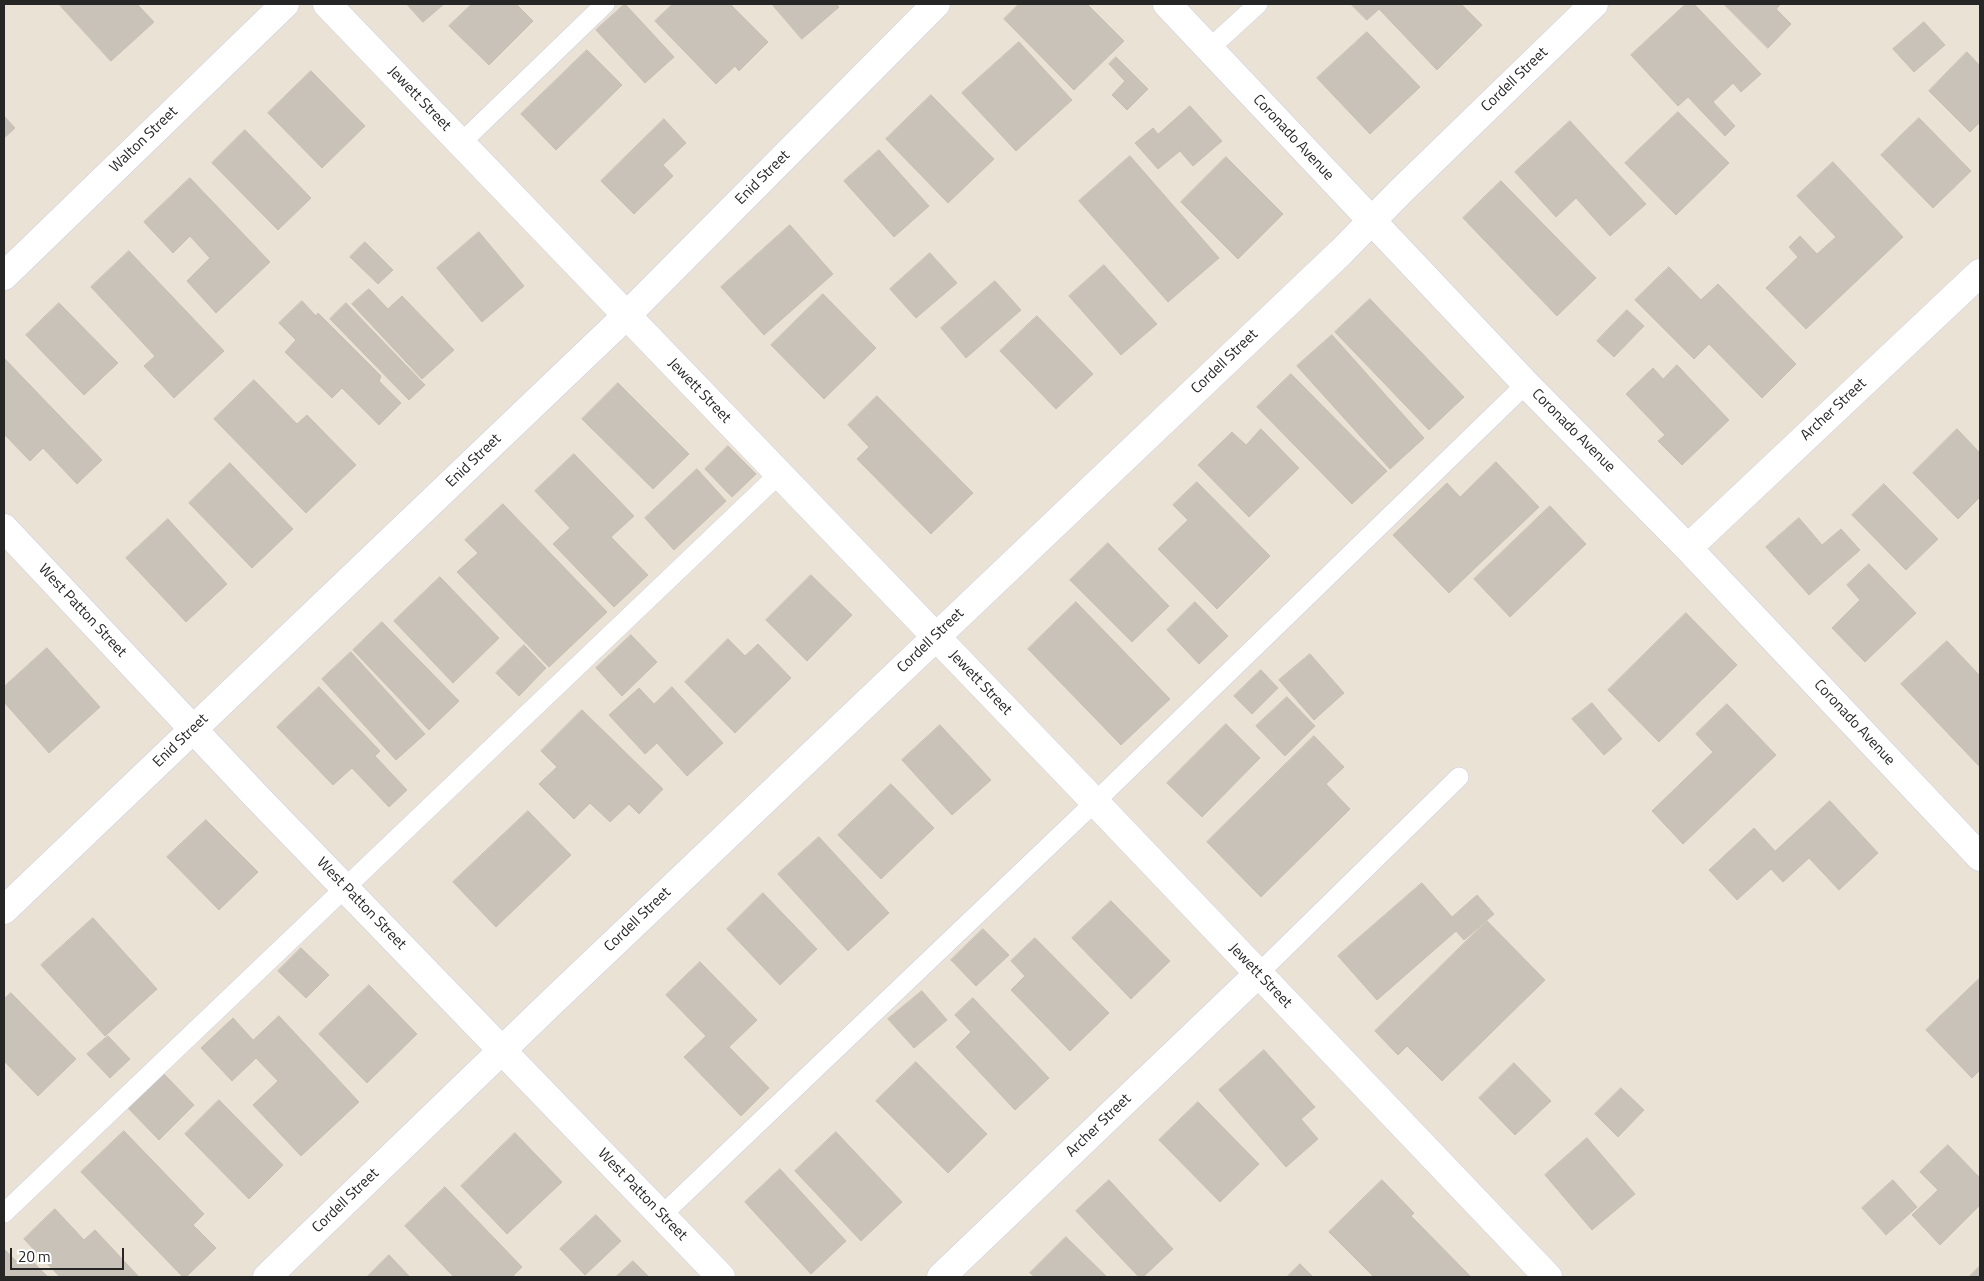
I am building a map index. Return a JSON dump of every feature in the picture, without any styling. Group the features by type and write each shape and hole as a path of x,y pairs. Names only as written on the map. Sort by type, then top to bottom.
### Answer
{"street":[{"name":"Walton Street","path":"4,276 284,4"},
{"name":"Jewett Street","path":"327,4 1095,802 1548,1277"},
{"name":"Enid Street","path":"4,910 626,316 936,4"},
{"name":"Coronado Avenue","path":"1167,4 1526,384 1688,548 1980,857"},
{"name":"Cordell Street","path":"267,1277 502,1050 1372,221 1594,4"},
{"name":"Archer Street","path":"1688,548 1980,273"},
{"name":"West Patton Street","path":"4,528 344,887 721,1277"},
{"name":"Archer Street","path":"941,1277 1258,974"}],"lane":[{"path":"461,143 604,4"},
{"path":"1210,48 1258,4"},
{"path":"662,1215 1095,802 1526,384"},
{"path":"4,1213 778,474"},
{"path":"1258,974 1459,777"}],"building":[{"path":"59,4 137,4 154,22 111,61"},
{"path":"407,4 444,4 423,22"},
{"path":"472,4 516,4 533,21 489,65 449,26"},
{"path":"625,4 674,57 645,83 596,30"},
{"path":"673,4 730,4 768,42 739,71 735,66 716,84 655,21"},
{"path":"772,4 836,4 839,7 802,39"},
{"path":"1019,4 1087,4 1124,41 1074,90 1004,19"},
{"path":"1351,4 1461,4 1482,25 1437,70 1379,9 1367,20"},
{"path":"1686,4 1694,4 1761,74 1741,92 1733,83 1713,102 1735,126 1725,136 1688,97 1678,106 1631,55"},
{"path":"1724,4 1781,4 1776,9 1791,24 1768,48"},
{"path":"1924,22 1945,45 1914,72 1893,49"},
{"path":"1367,32 1420,87 1370,134 1317,78"},
{"path":"1019,42 1072,100 1016,151 962,93"},
{"path":"587,50 622,85 556,150 521,114"},
{"path":"1967,52 1980,66 1980,122 1970,132 1929,91"},
{"path":"1116,57 1148,89 1127,110 1112,95 1125,81 1109,64"},
{"path":"311,71 365,126 322,168 268,113"},
{"path":"931,95 994,159 948,203 886,139"},
{"path":"1190,106 1222,141 1193,166 1180,151 1158,169 1135,143 1153,128 1158,134"},
{"path":"1678,112 1729,163 1676,215 1625,163"},
{"path":"4,116 15,128 4,138"},
{"path":"1919,118 1971,171 1933,208 1881,155"},
{"path":"664,119 686,143 663,165 673,176 634,214 601,181"},
{"path":"1570,121 1646,204 1610,236 1576,198 1556,217 1515,172"},
{"path":"245,130 311,198 278,230 212,163"},
{"path":"879,150 929,206 894,237 844,181"},
{"path":"1130,156 1219,258 1168,302 1079,201"},
{"path":"1226,157 1283,214 1238,259 1181,202"},
{"path":"1833,162 1903,237 1806,329 1766,288 1798,257 1789,247 1800,236 1817,254 1836,237 1797,196"},
{"path":"190,178 270,262 216,313 187,281 210,258 190,236 173,253 144,222"},
{"path":"1501,181 1596,278 1557,316 1463,218"},
{"path":"790,225 833,274 764,335 721,287"},
{"path":"479,232 524,286 482,322 437,268"},
{"path":"365,242 393,270 378,284 350,257"},
{"path":"129,251 224,351 174,398 144,366 155,356 91,287"},
{"path":"930,253 957,283 916,318 890,289"},
{"path":"1104,265 1157,324 1121,355 1069,296"},
{"path":"1669,267 1701,300 1718,284 1796,364 1762,398 1709,344 1694,359 1635,300"},
{"path":"995,281 1021,310 966,358 941,328"},
{"path":"369,289 388,309 402,296 454,350 422,379 352,304"},
{"path":"823,294 876,348 824,399 771,345"},
{"path":"1370,299 1464,397 1429,430 1335,332"},
{"path":"302,301 316,316 318,313 381,376 379,381 401,403 379,425 342,388 332,398 285,352 296,340 279,323"},
{"path":"59,303 118,363 84,395 26,335"},
{"path":"346,303 425,385 409,400 330,319"},
{"path":"1627,310 1644,326 1614,357 1597,341"},
{"path":"1037,316 1093,374 1056,409 1000,351"},
{"path":"1332,335 1424,438 1390,469 1297,366"},
{"path":"4,358 102,460 77,484 43,448 30,461 4,434"},
{"path":"1677,365 1729,420 1682,465 1658,441 1665,435 1626,394 1653,368 1663,379"},
{"path":"1291,374 1387,471 1352,504 1257,407"},
{"path":"254,380 297,424 307,415 356,465 306,513 214,419"},
{"path":"618,383 689,454 653,489 582,419"},
{"path":"877,396 973,493 931,534 857,459 869,447 848,425"},
{"path":"1261,429 1299,468 1249,517 1198,465 1232,432 1246,445"},
{"path":"1957,429 1980,453 1980,497 1958,519 1913,473"},
{"path":"728,446 756,474 732,497 705,469"},
{"path":"574,454 634,516 611,537 648,575 614,607 553,544 570,528 535,491"},
{"path":"1496,462 1539,507 1449,593 1393,535 1447,483 1460,497"},
{"path":"230,463 293,529 252,568 189,503"},
{"path":"697,469 726,501 674,550 645,518"},
{"path":"1197,482 1270,556 1217,609 1158,549 1188,520 1173,505"},
{"path":"1884,484 1938,539 1906,570 1852,515"},
{"path":"503,504 607,612 549,667 457,572 478,553 465,540"},
{"path":"1550,506 1586,544 1510,617 1474,579"},
{"path":"1799,518 1822,545 1841,529 1860,550 1809,595 1766,547"},
{"path":"168,519 227,584 186,622 126,558"},
{"path":"1108,543 1169,606 1132,642 1070,580"},
{"path":"1869,564 1916,613 1865,662 1832,628 1860,600 1847,585"},
{"path":"811,575 852,615 807,661 766,620"},
{"path":"440,577 499,638 453,683 394,621"},
{"path":"1076,602 1170,699 1121,745 1028,649"},
{"path":"1195,602 1228,636 1199,664 1167,630"},
{"path":"1686,613 1737,665 1659,742 1608,690"},
{"path":"382,622 459,701 429,730 353,650"},
{"path":"631,635 657,662 622,696 596,668"},
{"path":"728,639 745,656 758,644 791,678 735,733 685,682"},
{"path":"1947,641 1980,676 1980,767 1901,684"},
{"path":"524,645 546,668 519,696 496,673"},
{"path":"47,648 100,707 49,753 4,702 4,687"},
{"path":"351,652 425,734 396,760 322,679"},
{"path":"1310,654 1344,693 1314,720 1279,680"},
{"path":"1261,670 1278,688 1252,714 1234,696"},
{"path":"319,687 380,751 375,756 407,790 389,807 352,768 333,785 277,727"},
{"path":"672,687 723,743 687,776 657,743 645,754 609,715 639,688 654,704"},
{"path":"1287,697 1315,726 1285,756 1256,726"},
{"path":"1592,703 1622,739 1604,755 1572,719"},
{"path":"1727,704 1776,755 1683,844 1652,811 1713,752 1696,734"},
{"path":"582,710 663,789 639,814 629,804 610,822 590,803 574,819 539,784 557,767 541,751"},
{"path":"1226,724 1260,758 1202,817 1167,783"},
{"path":"940,725 991,780 952,815 902,760"},
{"path":"1314,736 1344,767 1326,784 1350,809 1261,897 1207,842"},
{"path":"891,784 934,828 881,879 838,835"},
{"path":"1830,801 1878,853 1839,890 1809,858 1783,882 1771,869 1737,900 1709,870 1754,828 1775,851"},
{"path":"528,811 571,855 496,927 453,882"},
{"path":"206,820 258,872 219,910 167,857"},
{"path":"819,837 889,913 848,951 778,874"},
{"path":"1422,883 1452,917 1477,895 1494,914 1464,940 1456,931 1377,1000 1338,956"},
{"path":"763,893 817,949 780,985 727,929"},
{"path":"1111,901 1170,961 1131,999 1072,938"},
{"path":"93,918 157,989 105,1036 41,965"},
{"path":"1487,921 1545,980 1442,1081 1407,1046 1398,1055 1375,1031"},
{"path":"983,929 1009,955 976,986 951,960"},
{"path":"1035,938 1109,1013 1070,1051 1011,990 1025,976 1011,961"},
{"path":"301,948 329,975 306,998 278,971"},
{"path":"700,962 757,1020 729,1047 769,1088 741,1116 684,1057 706,1036 666,995"},
{"path":"1980,978 1980,1070 1972,1078 1926,1030"},
{"path":"369,985 417,1034 367,1083 319,1034"},
{"path":"922,991 947,1020 914,1048 888,1019"},
{"path":"11,993 76,1059 38,1096 4,1061 4,999"},
{"path":"973,998 1049,1078 1015,1110 956,1047 971,1032 955,1015"},
{"path":"279,1016 359,1102 301,1156 253,1105 278,1081 256,1058 232,1081 201,1048 233,1018 253,1040"},
{"path":"108,1036 130,1059 110,1078 87,1054"},
{"path":"1264,1050 1315,1107 1301,1119 1318,1139 1286,1167 1219,1090"},
{"path":"916,1062 987,1134 948,1173 876,1101"},
{"path":"1514,1063 1551,1101 1515,1135 1479,1098"},
{"path":"162,1072 194,1105 159,1140 127,1107"},
{"path":"1621,1088 1644,1110 1618,1137 1595,1114"},
{"path":"219,1100 283,1165 249,1199 185,1134"},
{"path":"1198,1102 1259,1164 1220,1202 1159,1140"},
{"path":"124,1131 204,1214 193,1225 216,1248 186,1277 183,1277 81,1172"},
{"path":"836,1132 902,1202 861,1241 795,1171"},
{"path":"515,1133 562,1182 507,1234 461,1186"},
{"path":"1587,1138 1635,1194 1592,1230 1545,1175"},
{"path":"1948,1145 1980,1178 1980,1205 1940,1245 1912,1215 1938,1190 1920,1172"},
{"path":"780,1169 846,1241 811,1274 745,1202"},
{"path":"1109,1180 1173,1249 1143,1277 1139,1277 1076,1211"},
{"path":"1382,1180 1414,1213 1411,1216 1471,1277 1374,1277 1329,1232"},
{"path":"1893,1180 1917,1207 1886,1235 1862,1208"},
{"path":"445,1187 522,1267 512,1277 454,1277 405,1226"},
{"path":"55,1209 84,1240 95,1230 139,1277 60,1277 24,1239"},
{"path":"596,1215 621,1241 585,1275 560,1249"},
{"path":"1066,1237 1107,1277 1035,1277 1030,1273"},
{"path":"4,1249 19,1264 27,1256 48,1277 4,1277"},
{"path":"389,1255 410,1277 367,1277"},
{"path":"633,1261 649,1277 616,1277"},
{"path":"1300,1264 1313,1277 1287,1277"},
{"path":"1980,1266 1980,1277 1969,1277"}]}
